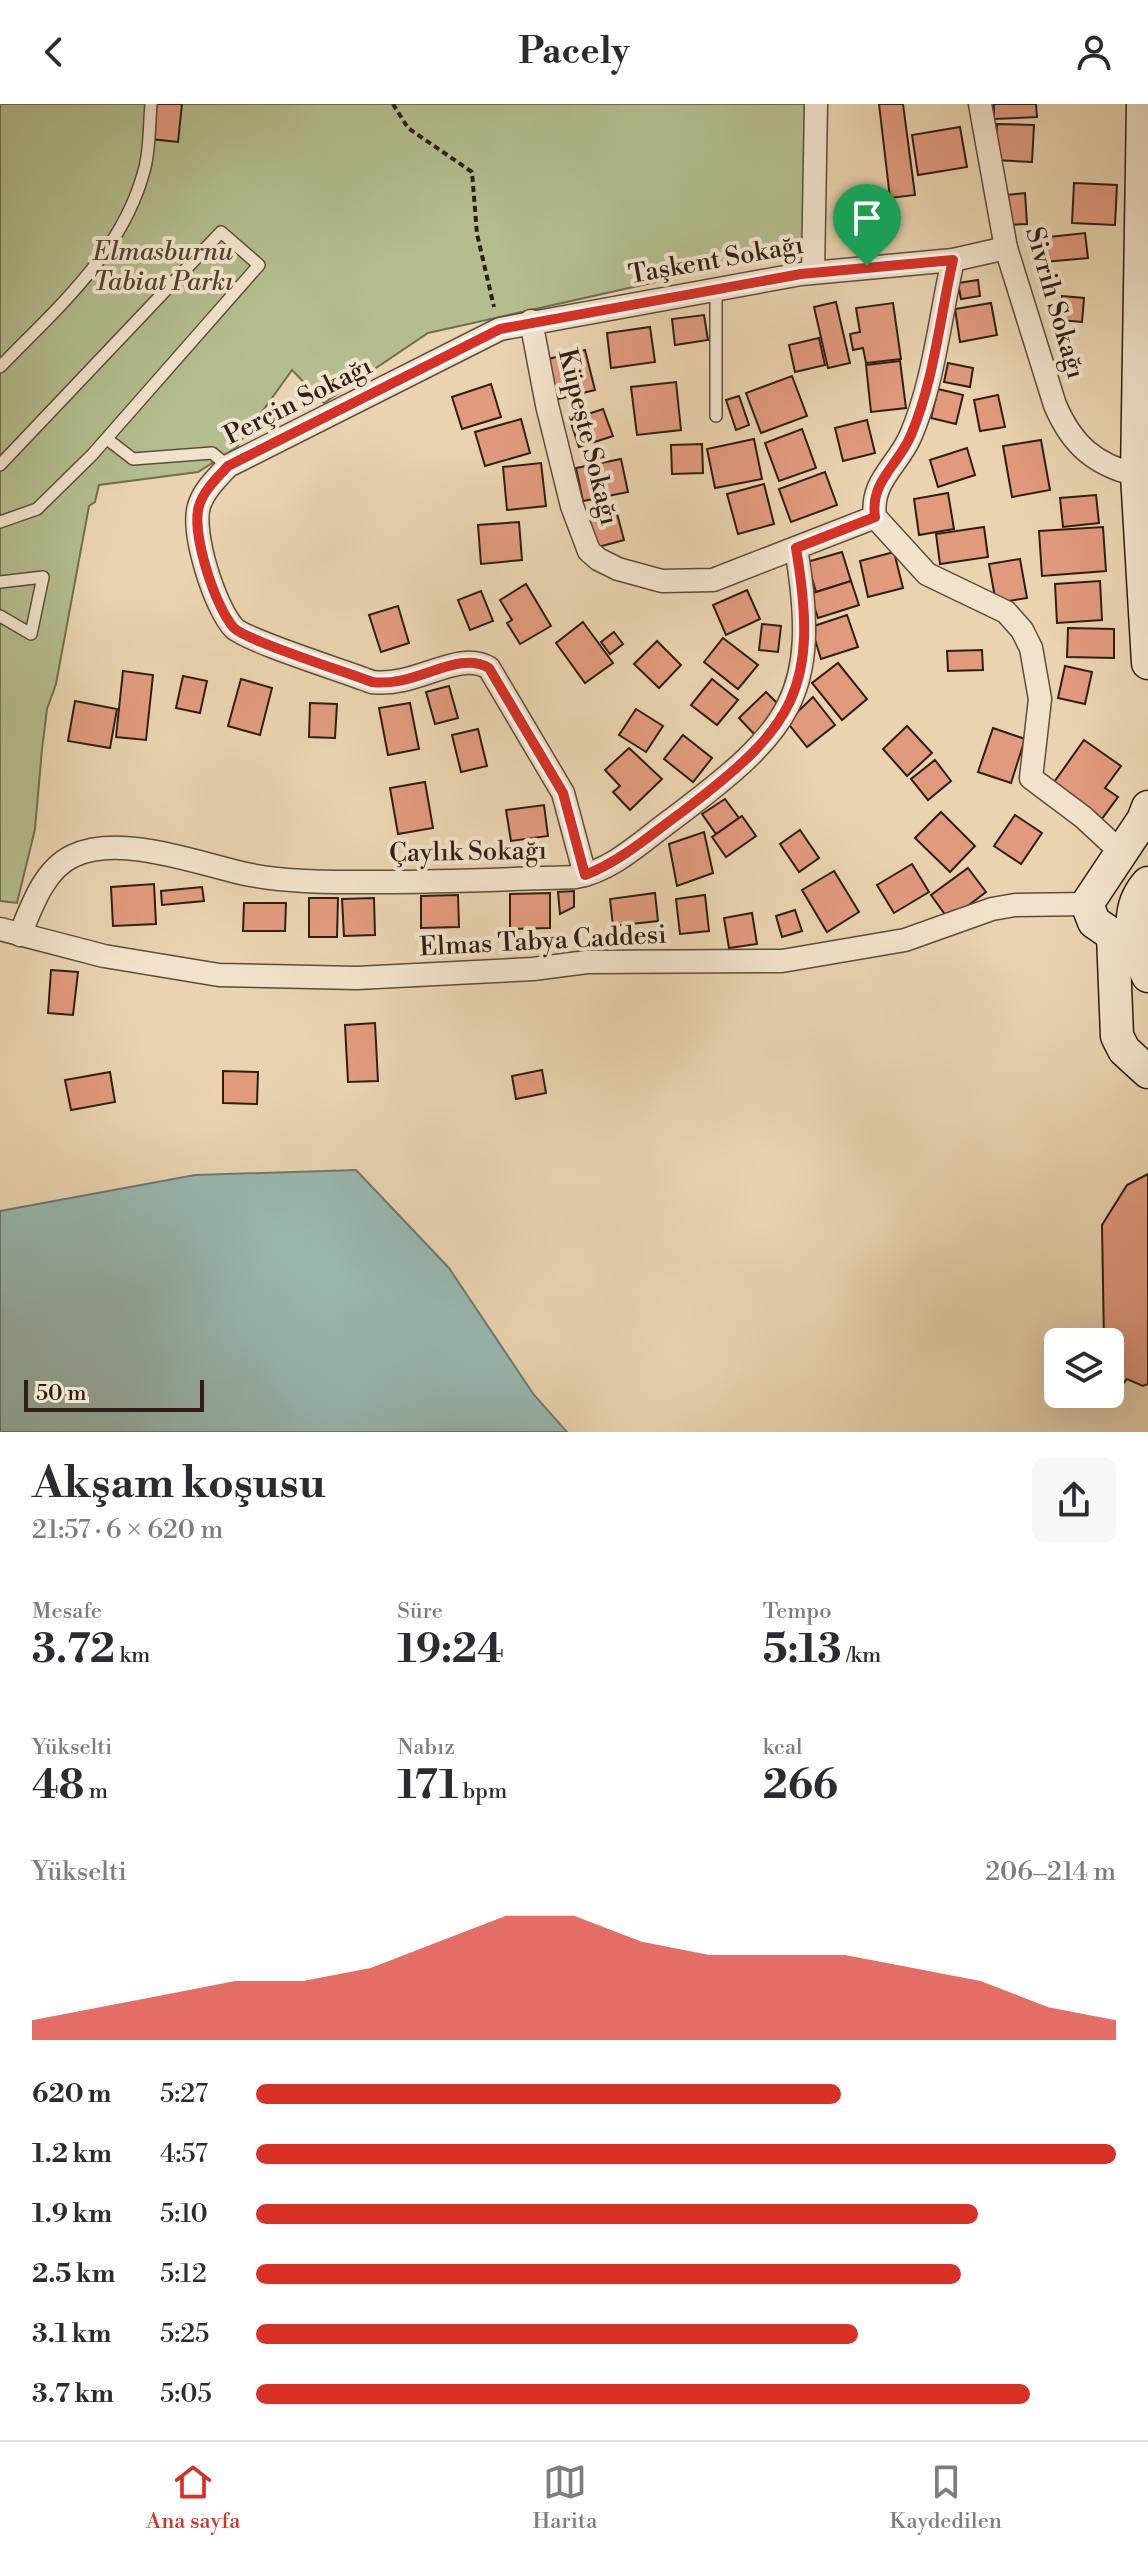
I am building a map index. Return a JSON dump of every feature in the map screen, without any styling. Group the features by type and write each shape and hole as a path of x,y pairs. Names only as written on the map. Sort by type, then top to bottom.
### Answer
{"main road":[{"path":"1143,104 1143,260 1137,475 1145,554 1148,663"},
{"path":"1132,910 1094,922 1094,893 1138,830"},
{"path":"1094,893 1132,910"},
{"path":"1132,910 1135,942 1148,976"},
{"path":"1132,910 1117,1036 1124,1050 1148,1072"}],"street":[{"path":"813,272 816,104"},
{"name":"Sivrih Sokağı","path":"980,104 1006,248 1064,425 1083,451 1093,458 1137,475"},
{"name":"Taşkent Sokağı","path":"531,321 813,272 953,260 1006,248"},
{"path":"953,260 919,413 904,450 877,487 875,517 927,574 1006,612 1022,630 1031,648 1040,699 1031,778 1083,817 1138,830"},
{"name":"Perçin Sokağı","path":"531,321 500,329 228,466 209,487 199,507 198,532 221,606 235,629 254,640 372,682 391,685 419,678 460,661 478,661 489,668 563,793 585,875"},
{"name":"Küpeşte Sokağı","path":"531,321 550,418 572,506 589,551 598,559 618,569 687,583 713,580 756,566 875,517"},
{"name":"Çaylık Sokağı","path":"10,932 59,865 74,855 101,850 168,854 281,880 406,882 585,875 609,866 720,783 753,751 790,706 799,683 805,642 805,604 796,548"},
{"name":"Elmas Tabya Caddesi","path":"10,932 146,964 219,975 357,978 533,969 587,962 782,961 905,940 992,909 1094,893"}],"lane":[{"path":"0,367 106,255 127,216 145,170 151,104"},
{"path":"0,465 221,232 259,265 107,439 37,509 0,522"},
{"path":"716,289 716,416"},
{"path":"107,439 133,459 212,453 228,466"},
{"path":"0,582 43,577 31,634 0,616"}],"path":[{"path":"393,104 408,128 472,172 477,234 500,329"}],"green space":[{"name":"Elmasburnu Tabiat Parkı","path":"0,104 809,104 808,248 428,333 324,403 292,370 236,448 198,472 99,485 95,502 89,506 56,684 47,709 35,829 17,903 0,901"}],"water":[{"path":"356,1170 449,1268 534,1395 567,1432 0,1432 0,1211 195,1175"}],"building":[{"path":"155,104 182,104 178,142 151,139"},
{"path":"879,104 903,104 915,195 890,198"},
{"path":"994,104 1036,104 1037,117 994,119"},
{"path":"997,124 1034,125 1032,162 995,160"},
{"path":"960,127 967,167 918,175 912,135"},
{"path":"1074,183 1117,185 1115,225 1072,223"},
{"path":"1025,193 1027,224 1008,225 1007,195"},
{"path":"1085,233 1088,258 1033,263 1031,239"},
{"path":"978,280 980,296 961,299 958,283"},
{"path":"1062,296 1084,298 1082,322 1060,320"},
{"path":"836,302 850,363 828,368 814,307"},
{"path":"893,303 901,359 866,363 863,348 853,350 850,334 860,332 856,308"},
{"path":"991,303 997,335 960,342 955,309"},
{"path":"704,315 708,340 675,345 672,319"},
{"path":"650,327 655,362 611,368 607,333"},
{"path":"819,338 825,365 795,372 789,345"},
{"path":"585,350 595,390 558,399 548,359"},
{"path":"900,361 906,408 871,412 866,365"},
{"path":"948,363 973,368 970,387 944,382"},
{"path":"792,376 807,416 761,433 746,393"},
{"path":"676,382 681,430 637,435 631,387"},
{"path":"491,384 501,417 462,429 452,397"},
{"path":"938,389 963,395 956,424 931,418"},
{"path":"998,395 1005,427 980,431 974,400"},
{"path":"739,396 749,425 736,430 726,400"},
{"path":"603,409 613,436 579,447 570,420"},
{"path":"521,419 530,453 485,466 475,432"},
{"path":"867,420 875,453 843,461 835,428"},
{"path":"802,429 816,468 779,481 765,443"},
{"path":"754,439 762,479 715,488 707,449"},
{"path":"1041,440 1050,490 1012,497 1003,446"},
{"path":"702,444 703,473 672,474 671,445"},
{"path":"967,448 975,475 938,487 930,460"},
{"path":"621,459 628,492 583,501 576,468"},
{"path":"541,463 546,506 507,510 503,467"},
{"path":"825,472 837,505 791,522 779,489"},
{"path":"764,484 774,524 738,534 727,494"},
{"path":"948,493 954,529 919,535 914,499"},
{"path":"1096,495 1099,523 1063,527 1060,498"},
{"path":"615,506 624,540 591,549 582,515"},
{"path":"519,522 522,560 481,564 478,525"},
{"path":"984,527 988,557 940,564 936,534"},
{"path":"1103,527 1106,571 1042,576 1039,531"},
{"path":"842,552 851,581 816,592 807,562"},
{"path":"894,552 903,588 868,597 860,561"},
{"path":"1020,559 1027,598 996,603 989,564"},
{"path":"851,581 859,605 818,618 810,594"},
{"path":"1100,581 1102,620 1057,623 1055,584"},
{"path":"526,584 551,626 520,644 507,623 512,620 500,600"},
{"path":"747,590 760,619 726,635 713,605"},
{"path":"481,591 493,621 470,630 458,600"},
{"path":"398,606 409,643 381,652 369,615"},
{"path":"847,615 858,647 821,659 811,627"},
{"path":"583,622 613,663 585,683 556,643"},
{"path":"762,624 781,626 778,652 759,650"},
{"path":"1068,628 1114,629 1114,658 1067,657"},
{"path":"614,632 623,644 610,654 601,642"},
{"path":"723,638 758,665 738,689 704,662"},
{"path":"657,641 681,665 659,688 634,664"},
{"path":"982,650 983,670 948,671 947,651"},
{"path":"838,663 867,699 842,720 812,683"},
{"path":"1065,666 1092,672 1085,704 1058,698"},
{"path":"123,671 153,675 146,740 116,737"},
{"path":"183,676 207,681 200,713 176,708"},
{"path":"241,679 272,688 260,735 228,726"},
{"path":"712,679 738,700 717,725 691,705"},
{"path":"449,686 458,718 435,724 426,692"},
{"path":"766,692 783,709 755,735 739,718"},
{"path":"813,697 835,725 807,747 787,722"},
{"path":"75,701 117,709 110,748 68,741"},
{"path":"310,703 337,704 335,738 309,737"},
{"path":"410,703 419,749 388,755 379,708"},
{"path":"636,709 663,726 646,752 619,735"},
{"path":"907,726 932,753 907,776 883,749"},
{"path":"993,728 1025,739 1011,783 978,772"},
{"path":"478,729 487,766 461,772 452,735"},
{"path":"683,735 712,758 693,782 664,759"},
{"path":"1084,740 1121,766 1105,788 1118,797 1101,820 1052,785"},
{"path":"629,748 662,779 630,810 613,792 620,786 605,770"},
{"path":"935,760 951,781 928,800 911,779"},
{"path":"425,782 433,828 398,834 390,788"},
{"path":"725,799 739,818 716,834 702,814"},
{"path":"544,805 548,836 511,841 506,810"},
{"path":"941,812 975,846 950,872 915,838"},
{"path":"1015,815 1042,833 1021,864 994,846"},
{"path":"742,816 756,836 726,857 712,837"},
{"path":"800,830 819,858 799,872 780,844"},
{"path":"704,832 713,873 677,886 669,844"},
{"path":"912,864 929,892 894,913 877,885"},
{"path":"968,868 986,892 949,920 931,895"},
{"path":"834,871 859,912 827,932 802,890"},
{"path":"154,884 156,924 113,926 111,887"},
{"path":"202,887 204,901 162,905 161,891"},
{"path":"574,891 574,907 560,914 558,892"},
{"path":"550,893 550,928 510,929 510,894"},
{"path":"655,893 658,921 613,926 610,899"},
{"path":"458,895 459,927 421,928 421,896"},
{"path":"705,895 709,931 680,934 676,899"},
{"path":"309,898 338,898 337,937 309,937"},
{"path":"374,898 375,935 344,936 342,899"},
{"path":"244,903 286,903 285,931 243,931"},
{"path":"795,910 802,931 782,937 776,916"},
{"path":"752,913 757,944 729,948 724,918"},
{"path":"51,970 78,972 73,1015 48,1013"},
{"path":"375,1023 378,1081 348,1082 345,1025"},
{"path":"542,1070 546,1093 516,1099 512,1076"},
{"path":"223,1071 258,1072 257,1104 223,1103"},
{"path":"110,1072 115,1102 71,1110 65,1080"},
{"path":"1148,1174 1148,1384 1143,1386 1127,1379 1124,1383 1124,1328 1104,1328 1102,1225 1127,1185"}],"route":[{"path":"953,260 919,413 911,434 904,450 877,487 873,503 875,517 796,548 805,604 805,642 799,683 790,706 776,726 720,783 609,866 585,875 563,793 489,668 478,661 460,661 419,678 391,685 372,682 332,665 254,640 235,629 221,606 198,532 199,507 209,487 228,466 500,329 801,274 867,266 953,260"}]}
